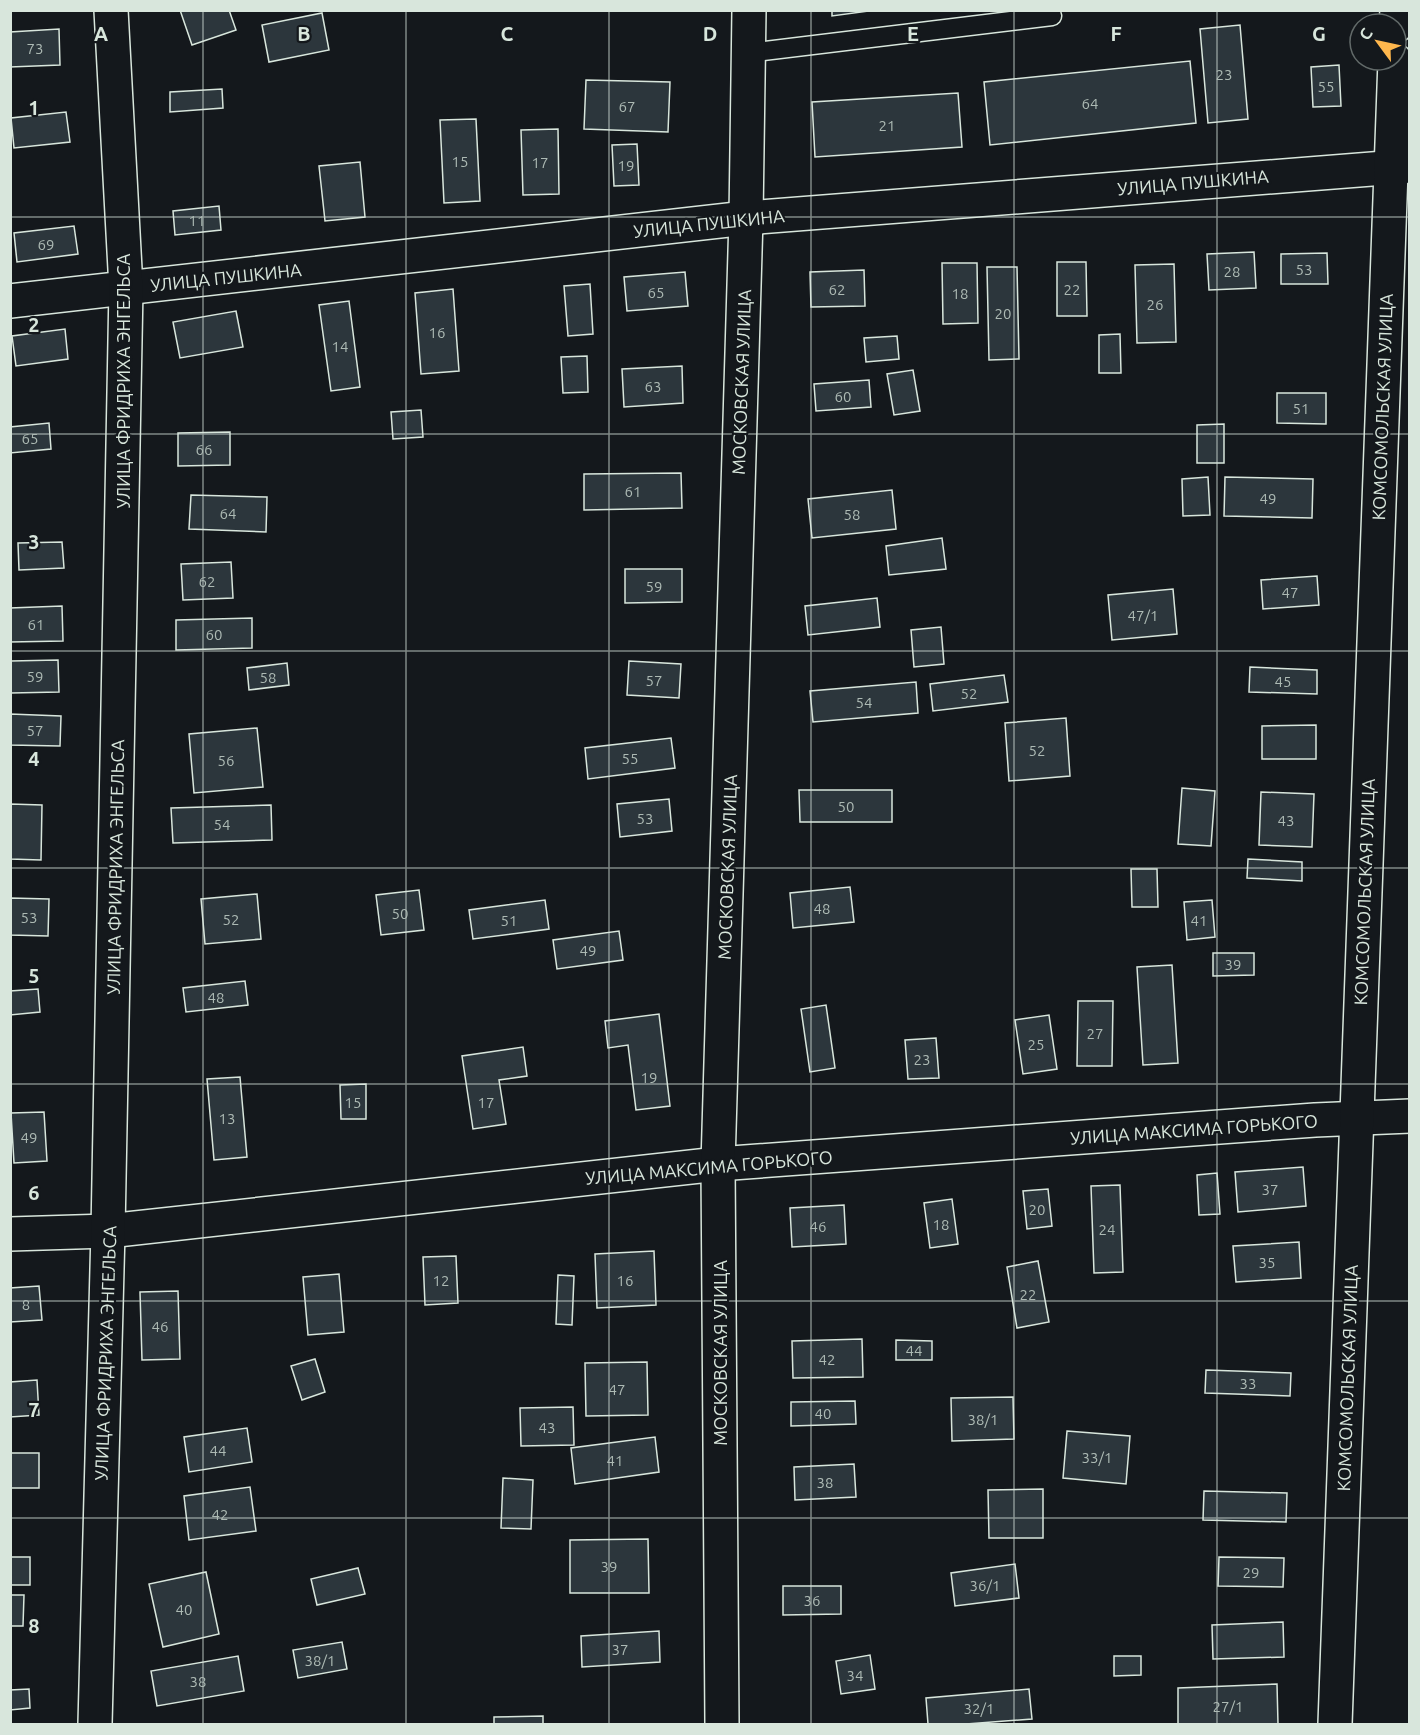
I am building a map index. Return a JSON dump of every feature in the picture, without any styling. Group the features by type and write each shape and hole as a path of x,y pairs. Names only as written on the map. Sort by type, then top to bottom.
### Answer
{"street":[{"name":"УЛИЦА ФРИДРИХА ЭНГЕЛЬСА","path":"95,1725 108,1231 126,288 111,10"},
{"name":"МОСКОВСКАЯ УЛИЦА","path":"722,1725 718,1164 746,218 749,10"},
{"name":"КОМСОМОЛЬСКАЯ УЛИЦА","path":"1335,1725 1355,1118 1400,167 1396,72"},
{"name":"УЛИЦА ПУШКИНА","path":"10,301 746,218 1400,167"},
{"name":"УЛИЦА МАКСИМА ГОРЬКОГО","path":"10,1234 108,1231 718,1164 1355,1118 1410,1116"}],"lane":[{"path":"748,53 1052,16"}],"building":[{"path":"180,10 229,10 236,30 192,45"},
{"path":"832,10 876,10 832,16"},
{"path":"322,13 329,50 269,62 262,25"},
{"path":"1240,25 1248,119 1208,123 1200,29"},
{"path":"59,29 60,65 10,67 10,32"},
{"path":"1190,61 1196,123 990,145 984,82"},
{"path":"1339,65 1341,106 1313,107 1311,67"},
{"path":"586,80 670,82 668,132 584,129"},
{"path":"222,89 223,108 170,112 170,92"},
{"path":"958,93 962,147 815,157 812,102"},
{"path":"66,112 70,142 14,148 11,118"},
{"path":"476,119 480,201 444,203 440,120"},
{"path":"558,129 559,194 523,195 521,130"},
{"path":"637,144 639,185 614,186 612,145"},
{"path":"360,162 365,217 325,221 319,166"},
{"path":"219,206 221,230 175,235 173,211"},
{"path":"74,226 78,254 17,262 14,233"},
{"path":"1254,252 1256,288 1209,290 1207,254"},
{"path":"1327,253 1328,284 1281,284 1281,254"},
{"path":"1057,262 1086,262 1087,316 1057,316"},
{"path":"942,263 977,263 978,323 943,324"},
{"path":"1174,264 1176,342 1137,343 1135,265"},
{"path":"987,267 1017,267 1019,359 989,360"},
{"path":"864,270 865,306 811,307 810,272"},
{"path":"685,272 688,306 627,311 624,277"},
{"path":"590,284 593,334 568,336 564,286"},
{"path":"453,289 459,371 421,374 415,293"},
{"path":"349,301 360,387 331,391 319,305"},
{"path":"236,311 243,347 180,358 173,322"},
{"path":"65,329 68,359 16,366 12,336"},
{"path":"1120,334 1121,373 1099,373 1099,335"},
{"path":"897,336 899,359 866,362 864,338"},
{"path":"587,356 588,392 563,393 561,357"},
{"path":"682,366 683,403 624,407 622,369"},
{"path":"913,370 920,411 894,415 887,374"},
{"path":"869,380 871,407 816,411 814,384"},
{"path":"1277,393 1326,393 1326,424 1277,423"},
{"path":"421,410 423,437 393,439 391,412"},
{"path":"49,423 51,449 10,453 10,427"},
{"path":"1224,424 1224,463 1197,463 1197,425"},
{"path":"230,432 230,465 178,466 178,433"},
{"path":"681,473 682,508 584,510 584,474"},
{"path":"1208,477 1210,515 1183,516 1182,479"},
{"path":"1225,477 1313,479 1312,518 1224,516"},
{"path":"892,490 896,529 812,538 808,499"},
{"path":"191,495 267,497 266,532 189,529"},
{"path":"942,538 946,569 889,575 886,546"},
{"path":"62,542 64,568 19,570 18,543"},
{"path":"231,562 233,598 183,600 181,564"},
{"path":"625,569 682,569 682,602 625,603"},
{"path":"1317,576 1319,605 1263,609 1261,580"},
{"path":"1173,589 1177,634 1112,640 1108,595"},
{"path":"877,598 880,627 808,635 805,606"},
{"path":"62,606 63,641 10,642 10,608"},
{"path":"252,618 252,648 176,650 176,620"},
{"path":"941,627 944,664 914,667 911,630"},
{"path":"58,660 59,692 11,693 11,661"},
{"path":"629,661 681,664 679,698 627,695"},
{"path":"287,663 289,685 249,690 247,668"},
{"path":"1250,667 1317,670 1317,694 1249,692"},
{"path":"1004,675 1008,702 933,711 930,684"},
{"path":"916,682 918,713 813,722 810,691"},
{"path":"10,714 61,716 60,746 10,745"},
{"path":"1066,718 1070,776 1009,781 1005,723"},
{"path":"1316,725 1316,759 1262,759 1262,726"},
{"path":"257,728 263,787 194,793 189,734"},
{"path":"671,738 675,768 588,779 585,748"},
{"path":"1182,788 1215,791 1211,846 1178,844"},
{"path":"799,790 892,790 892,822 800,822"},
{"path":"1261,792 1314,794 1312,847 1259,845"},
{"path":"669,799 672,831 620,837 617,804"},
{"path":"10,804 42,805 41,860 10,859"},
{"path":"271,805 272,840 173,843 171,808"},
{"path":"1248,859 1302,862 1302,881 1247,878"},
{"path":"1131,869 1157,869 1158,907 1132,907"},
{"path":"850,887 854,922 793,928 790,893"},
{"path":"419,890 424,930 381,935 376,895"},
{"path":"257,894 261,939 205,944 201,899"},
{"path":"10,898 49,899 48,936 10,935"},
{"path":"545,900 549,929 473,939 469,910"},
{"path":"1212,900 1215,937 1187,940 1184,902"},
{"path":"619,931 623,960 557,969 553,940"},
{"path":"1213,953 1254,953 1254,975 1213,976"},
{"path":"1172,965 1178,1063 1143,1065 1137,967"},
{"path":"245,981 248,1005 186,1012 183,988"},
{"path":"38,989 40,1012 10,1015 10,991"},
{"path":"1078,1001 1113,1001 1112,1066 1077,1066"},
{"path":"826,1005 835,1068 810,1072 801,1009"},
{"path":"659,1014 670,1106 636,1110 628,1045 608,1048 605,1021"},
{"path":"1049,1015 1057,1069 1023,1074 1015,1020"},
{"path":"936,1038 939,1078 908,1079 905,1040"},
{"path":"523,1047 527,1076 499,1080 506,1124 473,1129 462,1056"},
{"path":"240,1077 247,1157 214,1160 207,1079"},
{"path":"366,1084 366,1119 341,1119 340,1085"},
{"path":"44,1112 47,1161 14,1163 11,1113"},
{"path":"1303,1167 1306,1206 1238,1212 1235,1172"},
{"path":"1217,1173 1220,1214 1199,1215 1197,1175"},
{"path":"1120,1185 1123,1272 1094,1273 1091,1186"},
{"path":"1048,1189 1052,1226 1027,1229 1023,1191"},
{"path":"952,1199 958,1244 930,1248 924,1203"},
{"path":"844,1205 846,1244 792,1247 790,1208"},
{"path":"1299,1242 1301,1278 1236,1282 1233,1246"},
{"path":"654,1251 656,1305 597,1308 595,1254"},
{"path":"456,1256 458,1303 425,1305 423,1257"},
{"path":"1038,1261 1049,1322 1017,1328 1007,1267"},
{"path":"339,1274 344,1332 308,1335 303,1277"},
{"path":"558,1275 574,1276 572,1325 556,1324"},
{"path":"39,1286 42,1320 10,1322 10,1288"},
{"path":"178,1291 180,1359 142,1360 140,1292"},
{"path":"862,1339 863,1377 793,1378 792,1341"},
{"path":"896,1340 932,1341 932,1360 896,1360"},
{"path":"315,1359 325,1392 302,1400 291,1366"},
{"path":"647,1362 648,1415 586,1416 585,1363"},
{"path":"1206,1370 1291,1373 1290,1396 1205,1393"},
{"path":"37,1380 39,1415 10,1417 10,1382"},
{"path":"1013,1397 1014,1439 952,1441 951,1398"},
{"path":"855,1401 856,1424 791,1426 791,1402"},
{"path":"573,1407 574,1445 521,1446 520,1408"},
{"path":"247,1428 252,1462 189,1472 184,1437"},
{"path":"1067,1431 1130,1436 1126,1484 1063,1478"},
{"path":"655,1437 659,1472 575,1484 571,1448"},
{"path":"10,1453 39,1453 39,1488 10,1488"},
{"path":"854,1464 856,1497 795,1500 794,1467"},
{"path":"503,1478 533,1480 531,1529 501,1528"},
{"path":"250,1487 256,1531 189,1540 184,1496"},
{"path":"1043,1489 1043,1538 989,1538 988,1490"},
{"path":"1204,1491 1287,1493 1286,1522 1203,1520"},
{"path":"648,1539 649,1593 570,1593 570,1540"},
{"path":"10,1557 30,1557 30,1585 10,1585"},
{"path":"1219,1557 1284,1558 1283,1587 1218,1586"},
{"path":"1015,1564 1019,1598 955,1606 951,1573"},
{"path":"358,1568 365,1594 317,1605 311,1579"},
{"path":"206,1572 219,1634 163,1647 149,1584"},
{"path":"783,1586 841,1586 841,1614 783,1615"},
{"path":"10,1595 24,1595 23,1626 10,1626"},
{"path":"1283,1622 1284,1657 1213,1659 1212,1625"},
{"path":"659,1631 660,1662 582,1667 581,1636"},
{"path":"342,1642 347,1669 298,1678 293,1650"},
{"path":"870,1655 875,1689 841,1694 836,1661"},
{"path":"238,1656 244,1691 157,1706 151,1671"},
{"path":"1114,1656 1141,1656 1141,1675 1114,1676"},
{"path":"1277,1684 1278,1724 1178,1724 1178,1688"},
{"path":"29,1689 30,1708 10,1710 10,1690"},
{"path":"1029,1689 1032,1719 966,1724 928,1724 926,1698"},
{"path":"543,1716 543,1724 494,1724 494,1717"}]}
